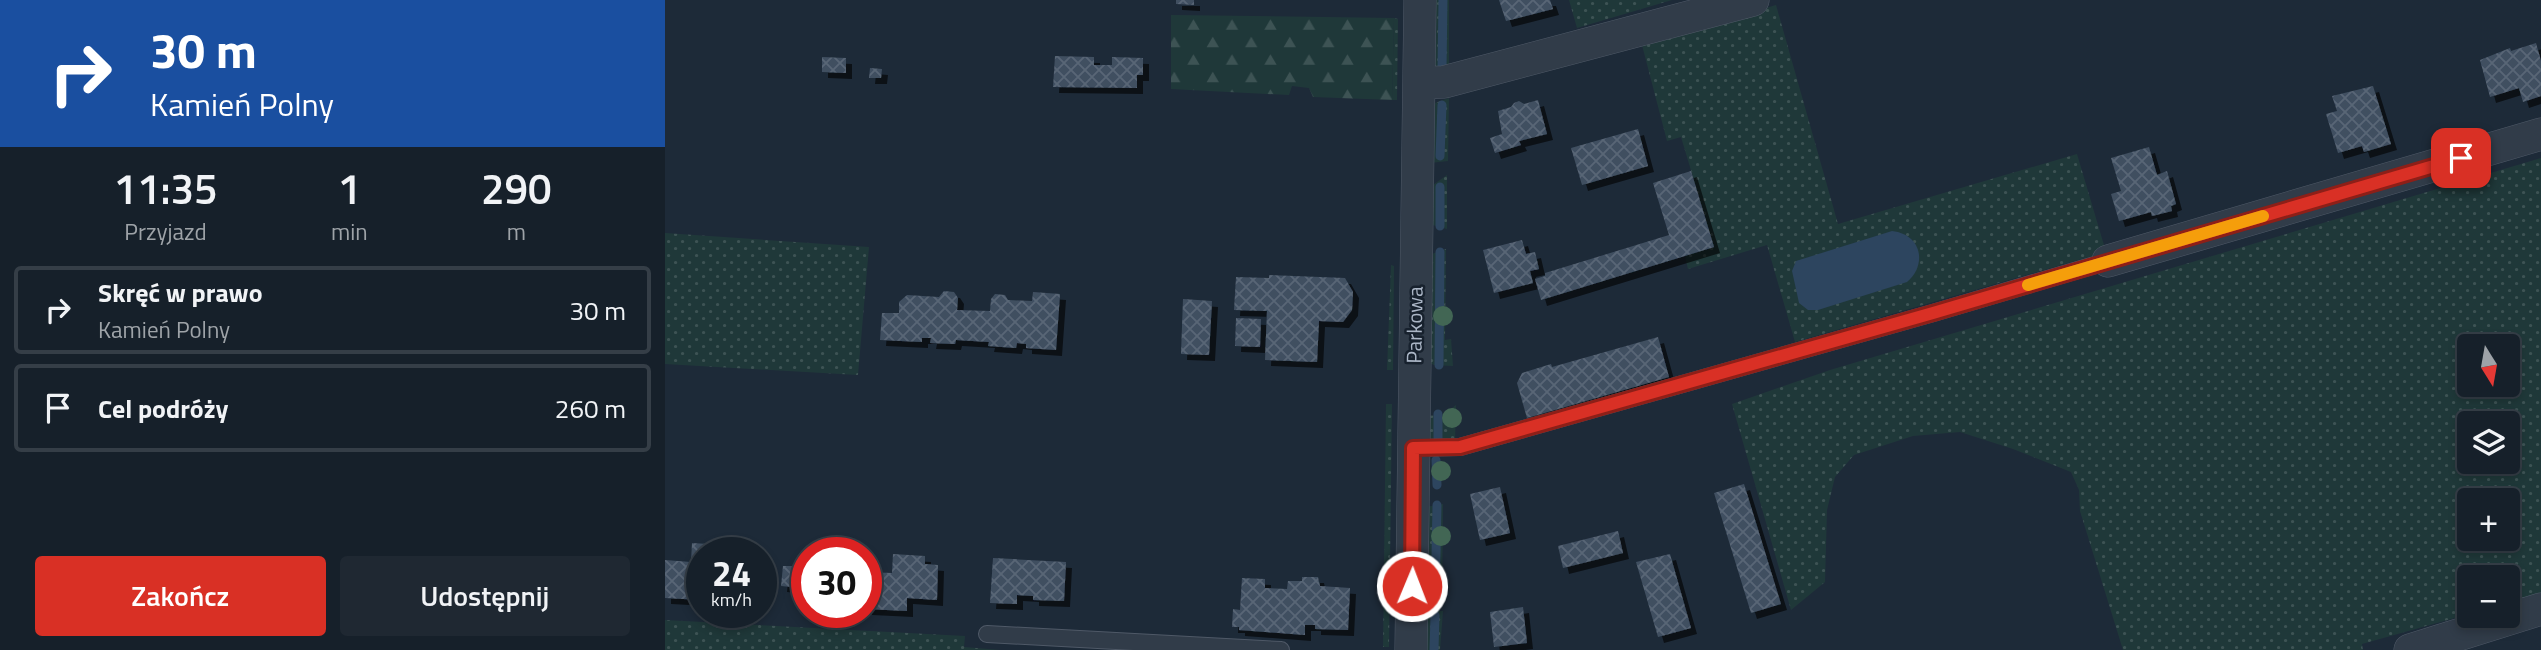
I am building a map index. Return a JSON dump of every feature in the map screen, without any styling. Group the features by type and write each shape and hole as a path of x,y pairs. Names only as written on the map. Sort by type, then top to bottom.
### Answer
{"street":[{"name":"Parkowa","path":"1411,650 1420,0"},
{"path":"1419,83 1444,82 1753,0"},
{"path":"2108,261 2541,134"},
{"path":"2410,650 2541,609"}],"lane":[{"path":"1413,448 1460,447 2108,261"},
{"path":"987,634 1281,650"}],"green space":[{"path":"1432,0 1449,0 1449,64 1432,67"},
{"path":"1569,0 1672,0 1577,28"},
{"path":"1776,5 1838,224 2077,154 2106,252 1795,342 1767,245 1688,269 1685,256 1714,247 1681,137 1667,141 1642,45"},
{"path":"1171,15 1394,18 1392,100 1313,97 1309,88 1292,86 1289,95 1171,89"},
{"path":"1394,18 1398,19 1397,100 1392,100"},
{"path":"1449,98 1448,161 1430,163 1432,104"},
{"path":"2541,158 2541,595 2520,601 2520,565 2457,565 2457,617 2362,644 2363,650 2123,650 2080,511 2079,490 2071,472 1960,432 1913,436 1854,455 1835,477 1827,510 1825,582 1791,610 1732,404 1830,370"},
{"path":"1447,175 1447,229 1429,224 1430,187"},
{"path":"665,233 869,247 858,375 665,364"},
{"path":"1446,249 1445,340 1451,339 1453,366 1428,362 1429,255"},
{"path":"1391,265 1394,266 1393,370 1387,370"},
{"path":"1386,404 1392,404 1389,647 1383,647"},
{"path":"1456,405 1455,441 1427,438 1428,416 1444,414"},
{"path":"1443,504 1442,604 1425,603 1426,507"},
{"path":"1425,611 1443,611 1440,650 1425,650"},
{"path":"665,620 686,621 686,628 777,626 965,636 964,647 1000,650 665,650"}],"water":[{"path":"1892,231 1910,238 1918,251 1918,267 1907,282 1818,310 1808,310 1799,303 1792,271 1796,261"}],"building":[{"path":"1176,0 1194,0 1194,5 1176,4"},
{"path":"1499,0 1550,0 1553,9 1506,21"},
{"path":"2536,43 2541,61 2541,96 2523,102 2519,88 2490,97 2480,60 2510,48 2511,51"},
{"path":"1055,56 1094,57 1094,65 1112,65 1112,57 1143,58 1143,75 1137,75 1137,88 1053,87"},
{"path":"822,57 846,58 846,73 822,72"},
{"path":"870,68 882,69 881,78 869,78"},
{"path":"2373,86 2391,144 2364,152 2362,146 2338,153 2326,114 2337,111 2332,96"},
{"path":"1538,100 1547,134 1519,141 1521,145 1495,153 1490,138 1502,134 1498,111 1519,101 1524,104"},
{"path":"1638,129 1648,166 1582,185 1571,148"},
{"path":"2149,147 2157,175 2167,171 2176,204 2171,206 2172,211 2152,216 2151,212 2119,221 2111,194 2121,191 2111,158"},
{"path":"1691,171 1714,247 1541,300 1535,279 1545,276 1545,273 1669,235 1653,183"},
{"path":"1522,240 1526,254 1535,252 1539,269 1530,271 1533,283 1494,293 1483,250"},
{"path":"1269,275 1345,278 1353,292 1352,310 1343,322 1319,321 1317,362 1265,360 1267,311 1234,310 1236,277 1269,278"},
{"path":"944,291 954,292 958,298 957,310 990,311 991,299 995,294 1005,295 1008,300 1032,301 1033,292 1060,294 1056,350 1026,348 1026,344 1017,343 1016,348 988,346 989,342 956,340 955,344 930,343 931,338 922,338 922,342 880,340 882,313 899,313 899,302 907,295 939,297"},
{"path":"1183,299 1212,301 1209,355 1181,354"},
{"path":"1236,318 1261,319 1260,347 1235,346"},
{"path":"1658,337 1669,377 1527,418 1517,383 1522,373"},
{"path":"1744,484 1781,604 1751,613 1714,493"},
{"path":"1500,487 1510,533 1480,540 1470,494"},
{"path":"1618,531 1623,553 1563,568 1558,546"},
{"path":"893,554 925,556 925,564 938,565 937,600 907,598 907,611 882,610 882,573 892,573"},
{"path":"1670,554 1691,628 1658,637 1636,562"},
{"path":"993,558 1066,562 1064,601 1033,600 1033,596 1017,595 1017,604 990,603"},
{"path":"665,560 686,562 686,599 665,598"},
{"path":"783,566 791,566 791,587 781,586"},
{"path":"1302,577 1318,577 1320,586 1350,588 1348,630 1315,629 1315,625 1305,625 1305,635 1239,630 1239,627 1232,627 1233,609 1240,610 1242,578 1265,579 1265,588 1287,589 1288,581 1302,581"},
{"path":"1523,607 1527,643 1494,647 1490,612"}],"waterway":[{"path":"1442,70 1443,0"},
{"path":"1440,156 1442,105"},
{"path":"1440,187 1440,226"},
{"path":"1439,365 1440,252"},
{"path":"1438,414 1438,438"},
{"path":"1436,460 1437,485"},
{"path":"1435,604 1437,505"},
{"path":"1434,650 1435,615"}],"slow traffic":[{"path":"2028,285 2263,216"}],"route":[{"path":"1412,586 1413,448 1460,447 1933,313 2461,158"}]}
